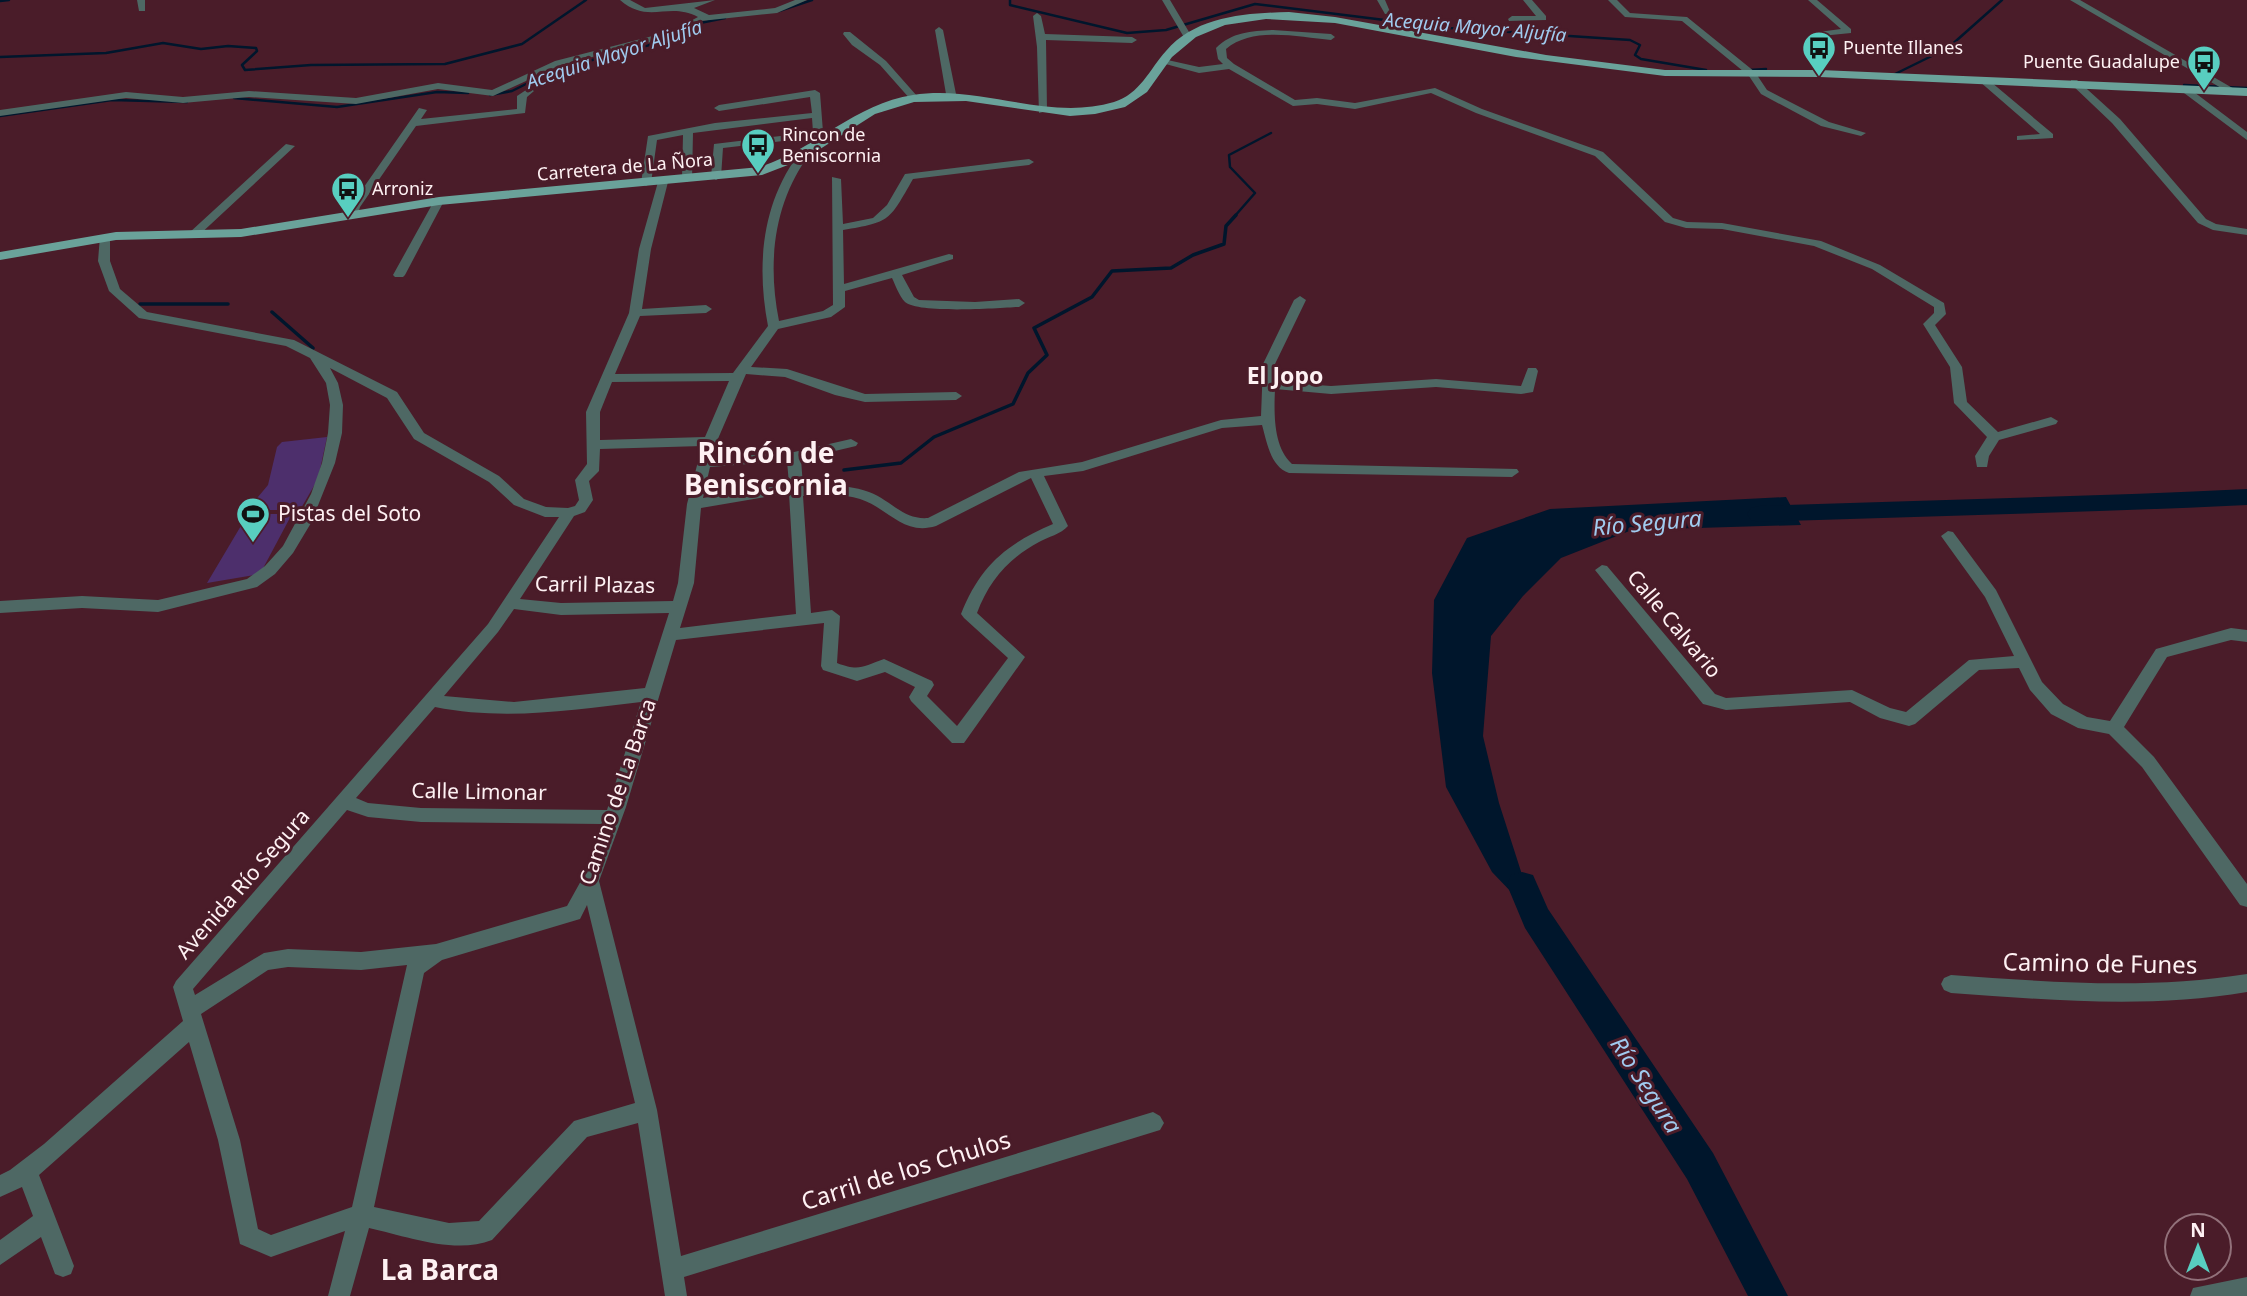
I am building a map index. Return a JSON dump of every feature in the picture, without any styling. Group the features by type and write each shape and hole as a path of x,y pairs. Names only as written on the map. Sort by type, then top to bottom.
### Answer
{"main road":[{"name":"Carretera de La Ñora","path":"0,256 104,238 241,233 439,201 761,171 787,164 806,152 822,135 865,112 914,98 951,94 1042,111 1079,112 1120,104 1151,84 1177,44 1219,23 1237,19 1293,16 1359,24 1578,62 1700,75 1749,72 1982,79 2183,88 2226,87 2247,92"}],"street":[{"path":"624,0 649,12 686,7 711,0"},
{"path":"0,113 126,95 183,100 249,94 356,101 438,86 493,93 554,65 675,33 691,22 750,6 785,8 803,0"},
{"path":"1166,0 1188,37"},
{"path":"1381,0 1388,12"},
{"path":"1512,19 1543,18 1527,0"},
{"path":"1612,0 1628,15 1684,19 1749,72 1764,93 1805,116 1861,133"},
{"path":"1812,0 1848,31 1814,35"},
{"path":"2074,0 2226,87"},
{"path":"686,7 708,18"},
{"path":"1037,16 1041,29 1042,111"},
{"path":"939,30 951,94"},
{"path":"1331,37 1273,33 1233,39 1221,48 1223,59 1231,66 1293,103 1317,101 1355,106 1432,90 1479,111 1599,154 1669,220 1686,225 1722,226 1817,243 1876,267 1940,306 1940,314 1929,324 1956,367 1961,403 1989,428 1994,437"},
{"path":"847,34 858,48 875,55 914,98"},
{"path":"1040,37 1072,41 1132,40"},
{"path":"1163,62 1199,70 1231,66"},
{"path":"1982,79 2049,136 2021,138"},
{"path":"2074,82 2116,121 2202,221 2213,227 2247,232"},
{"path":"2183,88 2247,137"},
{"path":"413,123 522,111 522,96 529,91"},
{"path":"716,177 718,146 822,135 815,93 719,108"},
{"path":"353,216 355,207 422,110"},
{"path":"646,183 652,138 688,134 715,126 817,115"},
{"path":"687,179 688,134"},
{"path":"193,235 290,146"},
{"path":"806,152 789,172 772,222 767,291 774,326 834,311 840,303 836,179"},
{"path":"836,228 877,221 891,207 909,176 1029,162"},
{"path":"761,171 782,169 789,172"},
{"path":"663,181 645,249 635,313 593,412 593,445 710,441"},
{"path":"399,275 439,201"},
{"path":"104,238 104,261 116,291 143,314 290,343 392,396 419,436 494,479 519,502 545,512 569,513"},
{"path":"840,289 948,257"},
{"path":"895,273 909,299 917,303 975,306 1019,303"},
{"path":"1300,300 1269,364 1267,420 1280,460 1289,468 1512,472"},
{"path":"635,313 706,309"},
{"name":"Camino de La Barca","path":"339,1296 361,1214 415,968 437,953 573,913 590,881 613,817 686,583 694,503 710,441 739,374 774,326"},
{"path":"0,607 82,601 158,606 252,583 265,577 276,566 312,506 335,442 336,414 332,383 314,355"},
{"path":"1269,385 1331,390 1436,383 1521,390 1528,389 1532,371"},
{"path":"607,378 787,373 840,393 865,398 956,396"},
{"path":"694,503 796,489 860,493 908,524 919,526 930,523 1024,474 1083,466 1221,424 1267,420"},
{"path":"1982,464 1982,456 1994,437 2051,421"},
{"path":"705,463 794,456 851,443"},
{"name":"Avenida Río Segura","path":"361,1214 271,1247 248,1236 229,1140 183,987 493,628 569,513 584,505 582,484 594,468 593,445"},
{"path":"794,456 804,619"},
{"path":"669,635 832,616 829,666 849,675 868,675 884,665 926,685 917,697 958,738 1017,657 969,614 973,602 999,561 1011,550 1061,526 1036,474"},
{"path":"1948,536 1980,576 2036,686 2057,709 2084,723 2114,729 2148,762 2247,899"},
{"name":"Calle Calvario","path":"1602,570 1709,699 1726,704 1852,696 1886,713 1909,719 1975,664 2026,662"},
{"name":"Carril Plazas","path":"510,603 561,609 678,607"},
{"path":"2114,729 2162,653 2231,634 2247,636"},
{"path":"432,700 461,708 529,707 652,694"},
{"name":"Calle Limonar","path":"345,802 368,810 421,814 613,817"},
{"path":"590,881 647,1110 674,1269 676,1296"},
{"path":"0,1186 27,1171 193,1016 264,962 288,958 361,961 437,953"},
{"name":"Camino de Funes","path":"1951,984 2099,994 2209,991 2247,983"},
{"path":"361,1214 449,1234 484,1232 581,1128 647,1110"},
{"name":"Carril de los Chulos","path":"674,1269 1153,1123"},
{"path":"27,1171 63,1266"},
{"path":"0,1254 45,1220"},
{"path":"2201,1296 2247,1288"}],"shaded area":[{"path":"327,437 318,479 300,510 247,510 268,485 277,447 282,442"},
{"name":"Pistas del Soto","path":"248,514 292,514 260,574 207,583"}],"water":[{"path":"1786,497 1801,525 1632,530 1561,558 1523,596 1491,636 1483,736 1499,803 1536,918 1492,872 1446,787 1432,673 1434,600 1467,538 1550,509"}],"waterway":[{"path":"0,1 9,0"},
{"path":"0,57 106,53 163,43 201,49 228,46 256,48 257,51 242,65 245,70 311,65 445,64 522,44 586,0"},
{"name":"Acequia Mayor Aljufía","path":"779,11 812,0"},
{"name":"Acequia Mayor Aljufía","path":"1010,0 1010,5 1127,33 1166,30 1255,4 1449,28 1630,40 1640,45 1635,55 1641,59 1706,70"},
{"path":"1895,74 1948,48 2002,0"},
{"name":"Acequia Mayor Aljufía","path":"490,95 512,91 554,70 661,42 682,35 695,24 725,18"},
{"name":"Acequia Mayor Aljufía","path":"1749,70 1766,69"},
{"name":"Acequia Mayor Aljufía","path":"2184,85 2247,88"},
{"name":"Acequia Mayor Aljufía","path":"234,98 337,107 437,92 468,93"},
{"name":"Acequia Mayor Aljufía","path":"0,116 112,100 187,102"},
{"path":"1234,217 1255,193 1230,167 1229,155 1271,133"},
{"path":"844,470 901,463 934,437 1013,404 1028,373 1047,355 1034,328 1092,297 1112,271 1171,268 1193,255 1224,244 1226,226 1236,215"},
{"path":"140,304 228,304"},
{"path":"272,312 313,348"},
{"name":"Río Segura","path":"1759,514 1948,507 2011,508 2247,497"},
{"name":"Río Segura","path":"1522,885 1536,918 1700,1166 1769,1296"}],"place":[{"name":"Puente Illanes","path":"1819,78"},
{"name":"Puente Guadalupe","path":"2204,92"},
{"name":"Rincon de Beniscornia","path":"758,175"},
{"name":"Arroniz","path":"348,219"},
{"name":"Pistas del Soto","path":"253,544"}],"district":[{"name":"El Jopo","path":"1285,376"},
{"name":"Rincón de Beniscornia","path":"766,469"},
{"name":"La Barca","path":"440,1270"}]}
